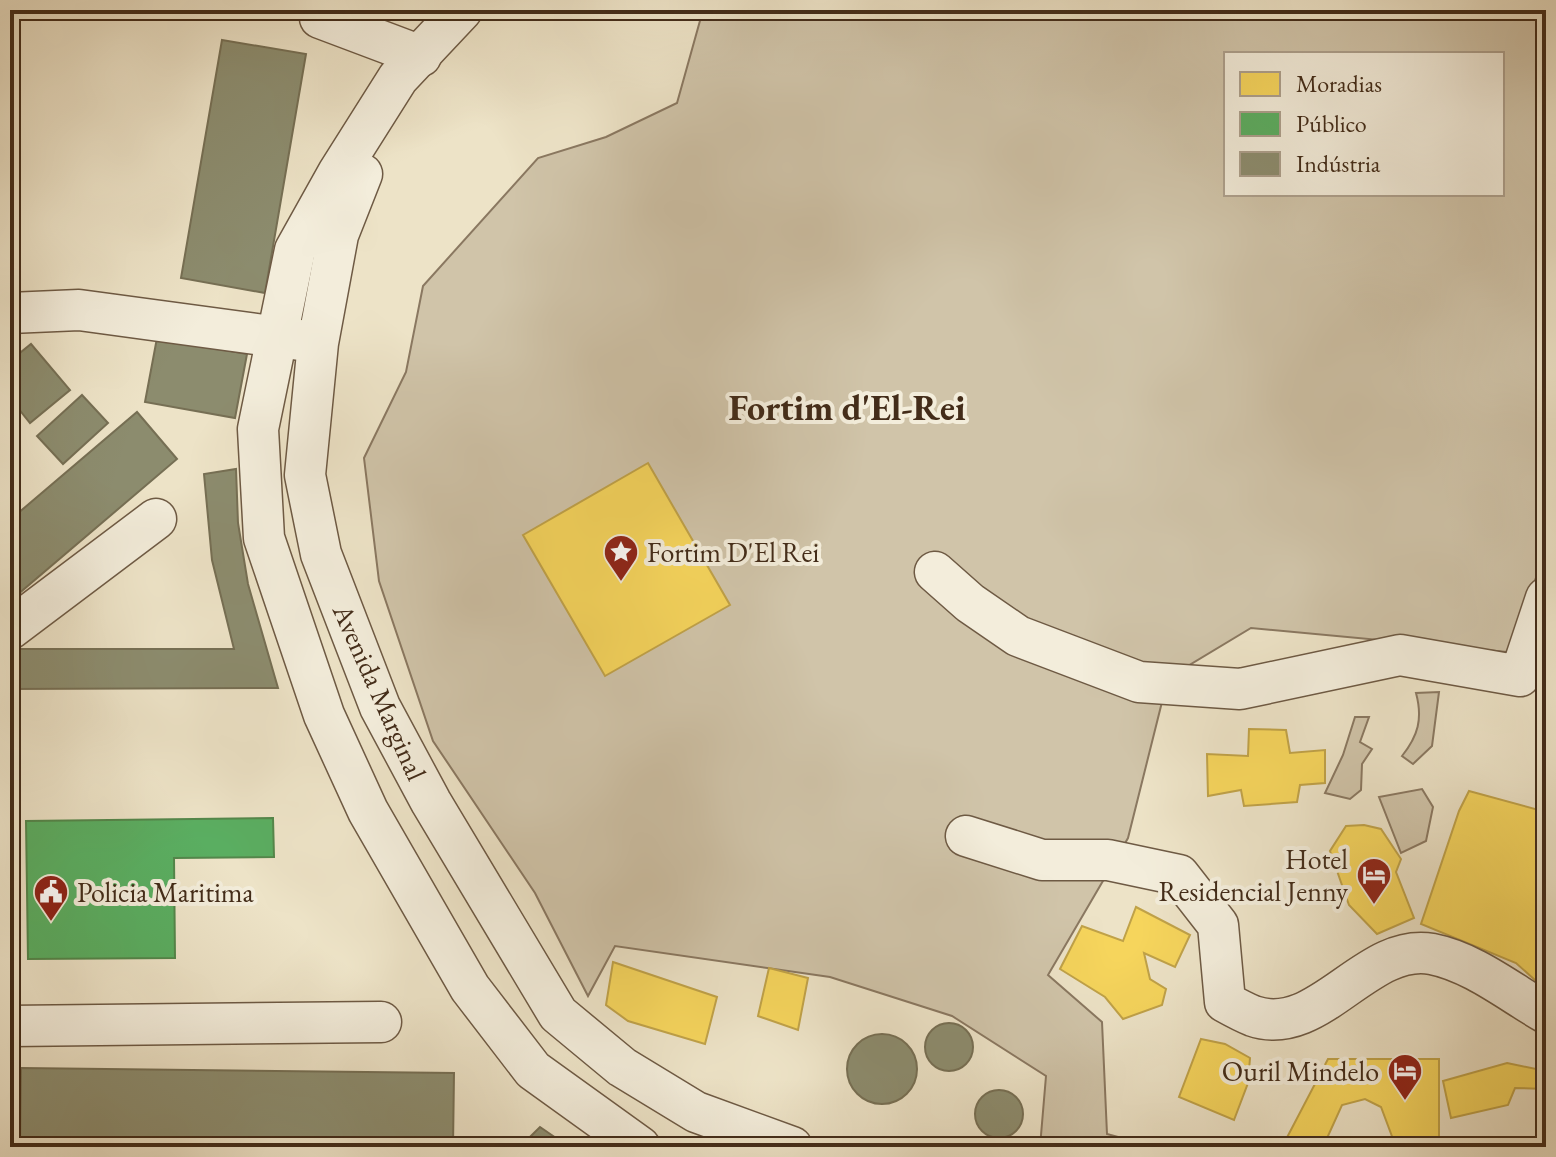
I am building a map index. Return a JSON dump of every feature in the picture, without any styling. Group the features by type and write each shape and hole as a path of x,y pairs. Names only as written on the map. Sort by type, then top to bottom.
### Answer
{"street":[{"name":"Avenida Marginal","path":"462,10 410,67 338,173 295,250 258,429 264,538 324,715 368,811 470,988 533,1070 640,1147"},
{"path":"320,18 410,67"},
{"name":"Avenida Marginal","path":"410,67 338,235 318,343 305,475 321,554 380,707 431,802 558,1014 622,1067 696,1112 792,1147"},
{"path":"10,313 79,310 318,343"},
{"path":"10,629 156,519"},
{"path":"935,572 970,603 1018,636 1139,682 1240,689 1400,655 1533,677 1546,598"},
{"path":"966,836 1042,860 1108,860 1179,875 1218,925 1225,1002 1256,1017 1299,1016 1391,958 1429,953 1459,962 1546,1013"},
{"path":"10,1026 381,1022"}],"shaded area":[{"path":"703,10 1546,10 1546,552 1507,652 1251,628 1168,678 1128,838 1048,975 1102,1022 1107,1134 1155,1147 1040,1147 1046,1076 952,1016 830,977 615,946 588,996 535,893 433,741 379,581 364,458 406,372 423,286 538,158 606,137 677,103"},
{"path":"1439,692 1432,746 1413,764 1402,756 1418,727 1416,693"},
{"path":"1355,717 1369,717 1360,742 1372,749 1362,764 1361,790 1350,799 1325,793 1343,755"},
{"path":"1422,789 1433,807 1426,841 1401,853 1379,797"}],"building: Moradias":[{"path":"648,463 730,605 605,676 523,535"},
{"path":"1249,729 1286,730 1290,753 1325,750 1325,783 1300,785 1297,802 1244,806 1241,790 1208,796 1207,754 1248,756"},
{"path":"1469,791 1546,812 1546,990 1516,963 1421,924 1459,811"},
{"path":"1364,825 1381,829 1401,859 1396,872 1414,918 1377,934 1349,905 1330,851 1346,826"},
{"path":"1136,907 1190,935 1175,967 1144,953 1150,979 1166,989 1162,1005 1123,1019 1105,997 1060,969 1082,926 1123,941"},
{"path":"613,962 717,997 705,1044 628,1021 606,1005"},
{"path":"769,968 808,978 798,1030 758,1016"},
{"path":"1201,1039 1225,1044 1250,1058 1248,1083 1234,1120 1179,1097"},
{"name":"Ouril Mindelo","path":"1328,1059 1439,1059 1439,1147 1396,1147 1381,1107 1365,1099 1342,1105 1323,1147 1282,1147"},
{"path":"1507,1063 1546,1071 1546,1089 1515,1088 1508,1105 1451,1118 1443,1081"}],"building: Público":[{"path":"273,818 274,857 174,858 175,958 28,959 26,821"}],"building: Indústria":[{"path":"222,40 306,54 265,293 181,278"},
{"path":"157,338 247,354 235,418 145,402"},
{"path":"31,344 70,390 30,423 10,398 10,361"},
{"path":"82,395 108,423 63,464 37,436"},
{"path":"137,412 177,459 10,601 10,520"},
{"path":"236,469 238,523 248,584 278,688 10,689 10,649 234,649 212,560 204,474"},
{"path":"949,1023 958,1024 966,1030 972,1038 972,1056 966,1064 958,1070 949,1071 940,1070 932,1064 926,1056 925,1047 926,1038 932,1030 940,1024"},
{"path":"882,1034 907,1044 917,1069 907,1094 882,1104 857,1094 847,1069 857,1044"},
{"path":"21,1068 454,1073 453,1147 20,1147"},
{"path":"999,1090 1016,1097 1023,1114 1016,1131 999,1138 982,1131 975,1114 982,1097"},
{"path":"540,1127 569,1147 546,1147 531,1136"}],"place":[{"name":"Fortim D'El Rei","path":"621,583"},
{"name":"Hotel Residencial Jenny","path":"1374,906"},
{"name":"Policia Maritima","path":"51,923"},
{"name":"Ouril Mindelo","path":"1405,1102"}],"district":[{"name":"Fortim d'El-Rei","path":"847,407"}]}
